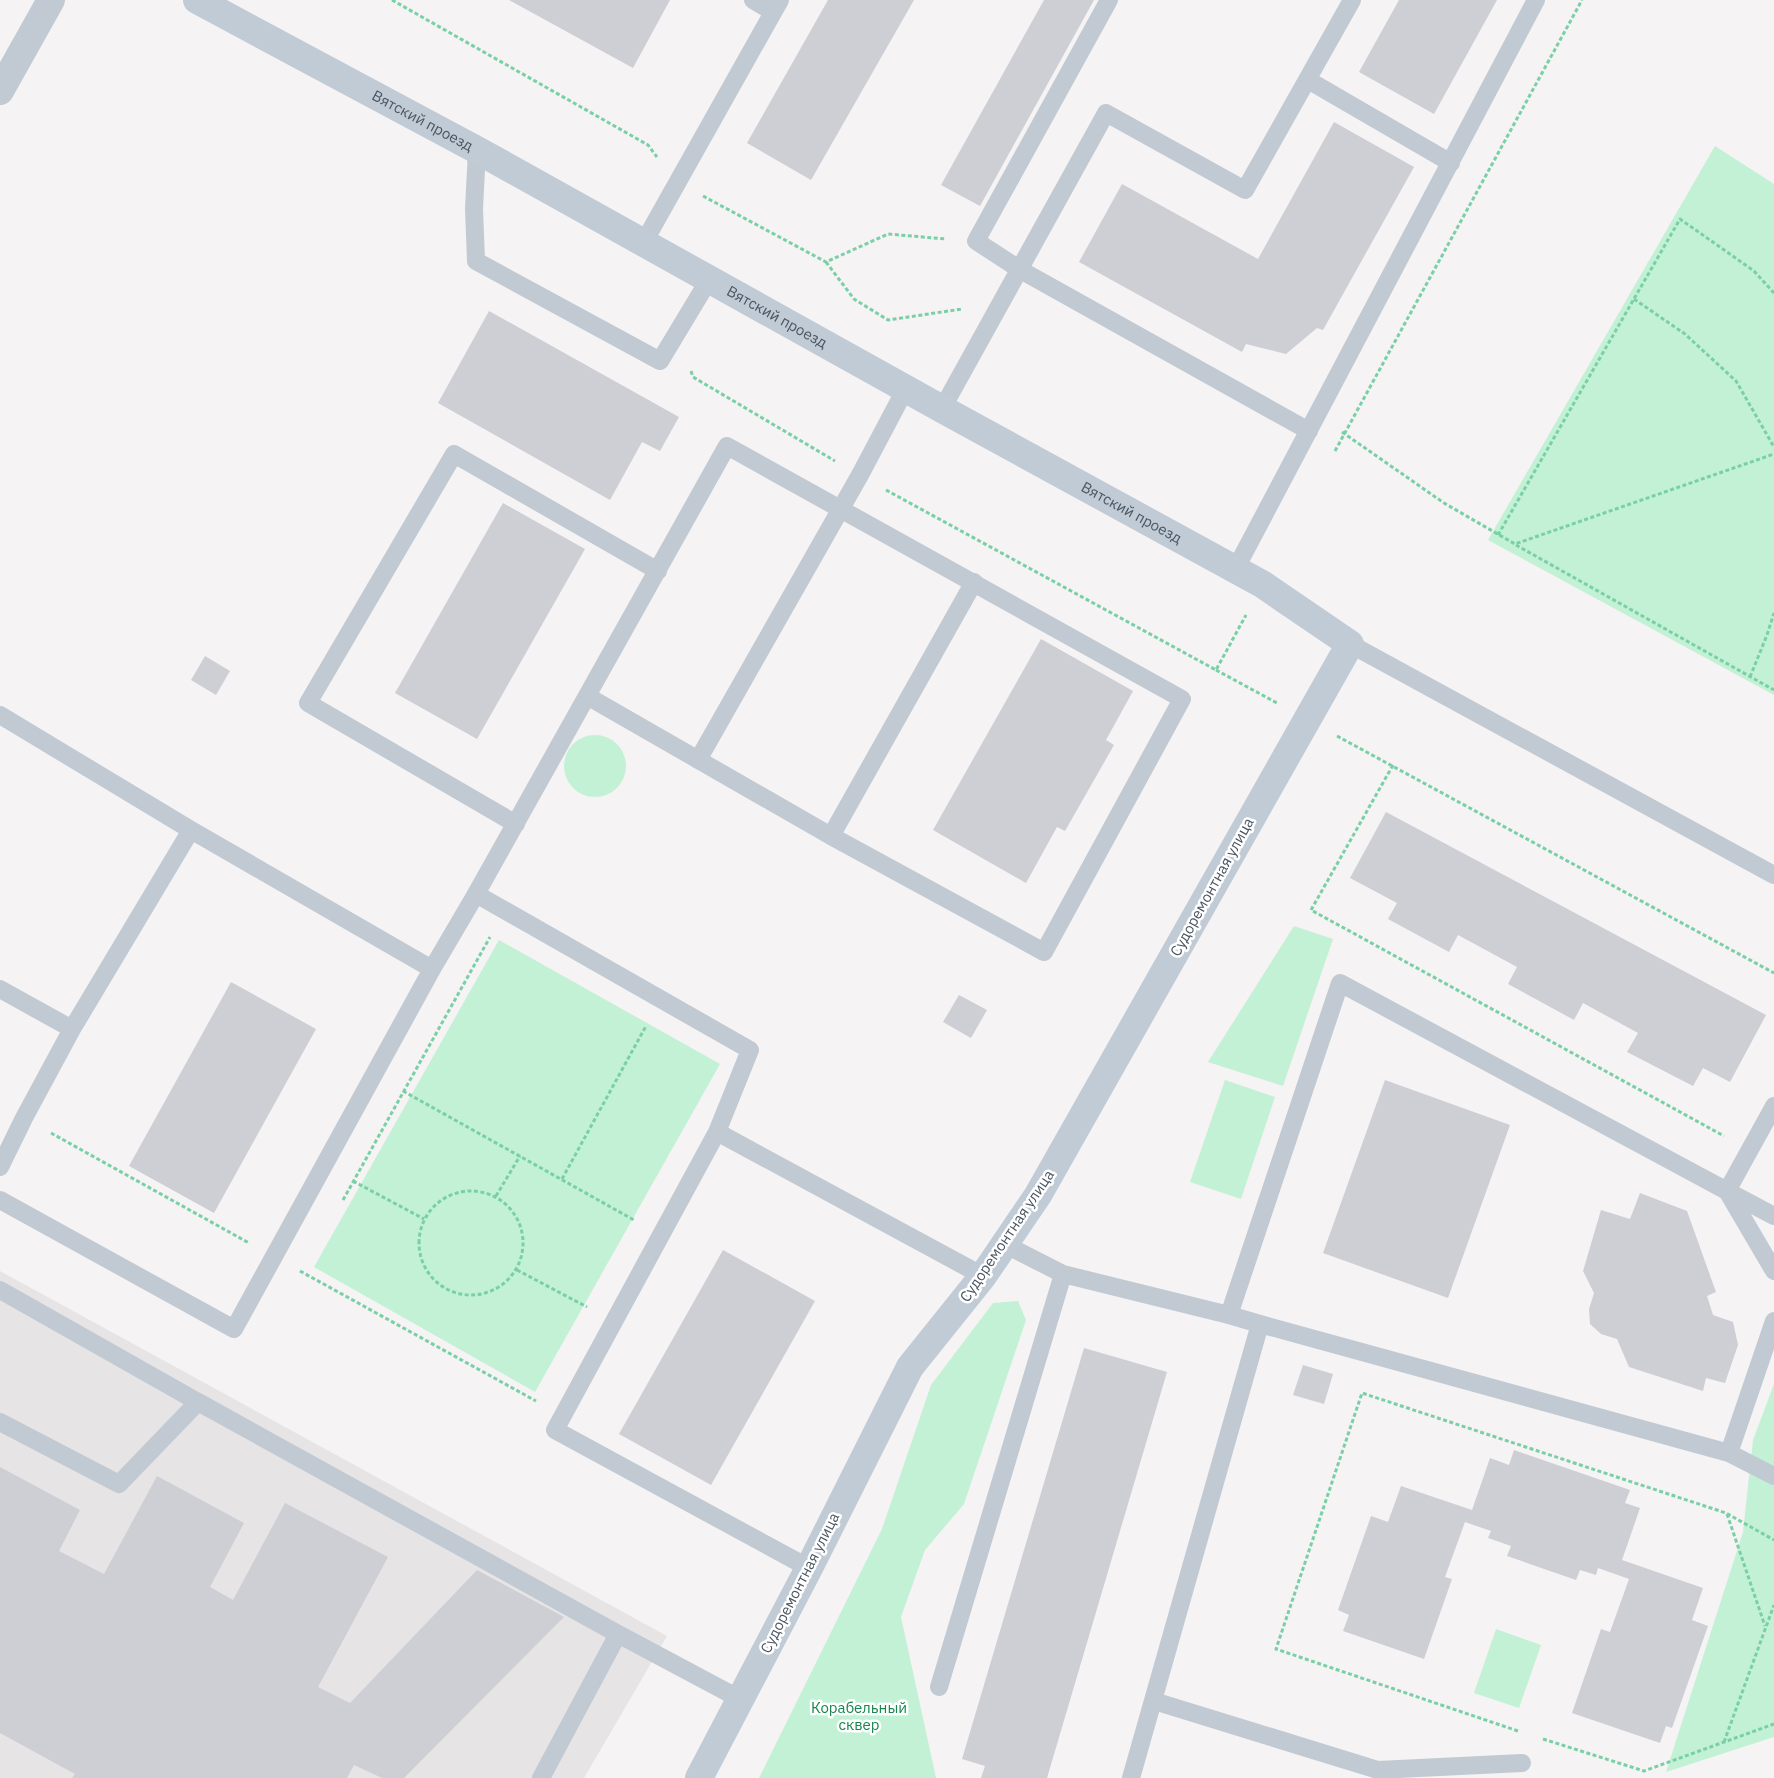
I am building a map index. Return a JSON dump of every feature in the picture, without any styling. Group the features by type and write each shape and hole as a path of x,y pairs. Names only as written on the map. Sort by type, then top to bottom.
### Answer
{"street":[{"path":"0,91 51,0"},
{"name":"Вятский проезд","path":"197,0 477,150 710,278 942,409 1262,584 1350,644"},
{"name":"Судоремонтная улица","path":"699,1778 910,1367 983,1276 1038,1194 1350,644"}],"lane":[{"path":"644,242 776,6 753,0"},
{"path":"1109,0 976,242 1019,269 1309,431"},
{"path":"942,409 1106,113 1245,190 1352,0"},
{"path":"1235,570 1536,0"},
{"path":"1308,80 1451,163"},
{"path":"477,150 474,209 476,261 660,360 710,278"},
{"path":"698,760 840,507 860,475 906,388"},
{"path":"0,1200 234,1329 432,969 516,824 587,696 728,446 1182,700 1044,952 831,836 587,696"},
{"path":"516,824 308,703 454,454 658,571"},
{"path":"831,836 974,582"},
{"path":"1350,644 1774,875"},
{"path":"0,715 191,830 432,969"},
{"path":"0,1168 24,1118 72,1029 191,830"},
{"path":"476,894 750,1050 717,1132 555,1430 808,1568"},
{"path":"1229,1315 1340,983 1774,1216"},
{"path":"0,988 72,1029"},
{"path":"1727,1191 1774,1106"},
{"path":"717,1132 983,1276"},
{"path":"1727,1191 1774,1271"},
{"path":"1004,1244 1063,1274 1229,1315 1729,1453 1774,1476"},
{"path":"939,1687 1063,1274"},
{"path":"0,1290 198,1402 618,1634 740,1699"},
{"path":"1729,1453 1774,1320"},
{"path":"1131,1778 1260,1324"},
{"path":"0,1422 119,1484 198,1402"},
{"path":"541,1778 618,1634"},
{"path":"1154,1701 1376,1774 1522,1763"}],"path":[{"path":"1331,459 1582,0"},
{"path":"1498,535 1680,219 1754,271 1774,293"},
{"path":"826,262 854,299 888,320 1000,303"},
{"path":"1634,299 1685,334 1736,381 1774,447"},
{"path":"677,334 693,377 860,475 1774,973"},
{"path":"1515,544 1774,690"},
{"path":"1216,670 1262,584"},
{"path":"1750,677 1774,613"},
{"path":"1393,766 1311,910 1749,1150"},
{"path":"339,1206 491,935"},
{"path":"562,1179 648,1024"},
{"path":"403,1091 640,1223"},
{"path":"24,1118 562,1416"},
{"path":"496,1196 520,1156"},
{"path":"353,1181 424,1220"},
{"path":"463,1190 480,1191 496,1196 510,1206 519,1221 524,1237 523,1254 516,1270 505,1283 490,1292 472,1296 454,1293 438,1284 426,1271 419,1254 419,1236 424,1220 433,1206 447,1196 463,1190"},
{"path":"302,1272 306,1264"},
{"path":"516,1270 591,1310"},
{"path":"1522,1733 1276,1650 1362,1393 1726,1513 1774,1540"},
{"path":"1726,1513 1765,1627"},
{"path":"1724,1742 1774,1605"},
{"path":"1541,1739 1644,1771 1774,1724"}],"shaded area":[{"path":"0,1271 667,1636 584,1778 0,1778"}],"green space":[{"path":"1715,146 1774,184 1774,695 1488,540"},
{"path":"595,735 607,738 617,744 623,754 626,766 623,778 617,788 607,794 595,797 583,794 573,788 567,778 564,766 567,754 573,744 583,738"},
{"path":"1294,926 1333,939 1283,1086 1208,1062"},
{"path":"499,940 720,1064 535,1392 314,1267"},
{"path":"1225,1080 1275,1097 1241,1199 1190,1182"},
{"name":"Корабельный сквер","path":"1018,1301 1026,1320 964,1504 925,1550 901,1617 936,1778 759,1778 882,1529 931,1385 993,1303"},
{"path":"1774,1384 1774,1737 1666,1772 1743,1532 1753,1440"},
{"path":"1496,1629 1541,1645 1519,1708 1474,1693"}],"building":[{"path":"509,0 670,0 633,68"},
{"path":"828,0 914,0 811,180 747,143"},
{"path":"1044,0 1094,0 980,206 941,185"},
{"path":"1399,0 1497,0 1434,114 1359,72"},
{"path":"1334,122 1414,167 1323,330 1317,328 1286,354 1246,344 1242,352 1079,262 1122,184 1258,259"},
{"path":"489,311 679,417 660,451 642,442 610,500 438,403"},
{"path":"503,503 585,549 477,739 395,693"},
{"path":"1041,639 1133,691 1106,740 1114,745 1065,831 1057,827 1026,883 933,830"},
{"path":"205,656 230,671 216,695 191,680"},
{"path":"1386,812 1766,1015 1730,1082 1703,1068 1693,1086 1627,1052 1638,1033 1583,1003 1574,1020 1508,984 1517,967 1458,935 1449,952 1388,919 1397,903 1350,878"},
{"path":"231,982 316,1029 214,1213 129,1166"},
{"path":"959,995 987,1010 971,1038 943,1022"},
{"path":"1385,1080 1510,1125 1448,1298 1323,1253"},
{"path":"1640,1193 1687,1211 1716,1292 1707,1296 1713,1315 1733,1322 1738,1345 1725,1383 1706,1378 1703,1391 1629,1367 1617,1339 1601,1334 1590,1324 1589,1309 1594,1293 1583,1271 1601,1210 1630,1219"},
{"path":"723,1250 815,1301 711,1485 619,1434"},
{"path":"1084,1348 1167,1372 1047,1778 981,1778 985,1766 962,1759"},
{"path":"1303,1365 1333,1374 1324,1404 1293,1395"},
{"path":"1514,1450 1630,1490 1625,1503 1640,1508 1622,1560 1703,1588 1692,1620 1708,1626 1672,1728 1666,1726 1660,1743 1572,1713 1601,1629 1610,1632 1629,1579 1598,1568 1596,1575 1580,1570 1576,1580 1507,1556 1511,1546 1488,1538 1491,1531 1465,1522 1445,1577 1452,1579 1424,1659 1343,1631 1349,1615 1338,1610 1371,1516 1388,1522 1401,1486 1472,1510 1490,1458 1509,1465"},
{"path":"0,1467 80,1510 59,1551 104,1574 157,1476 244,1523 210,1587 233,1600 285,1503 388,1557 318,1687 350,1703 477,1570 564,1617 404,1778 382,1778 354,1765 347,1778 72,1778 75,1774 0,1733"}]}
